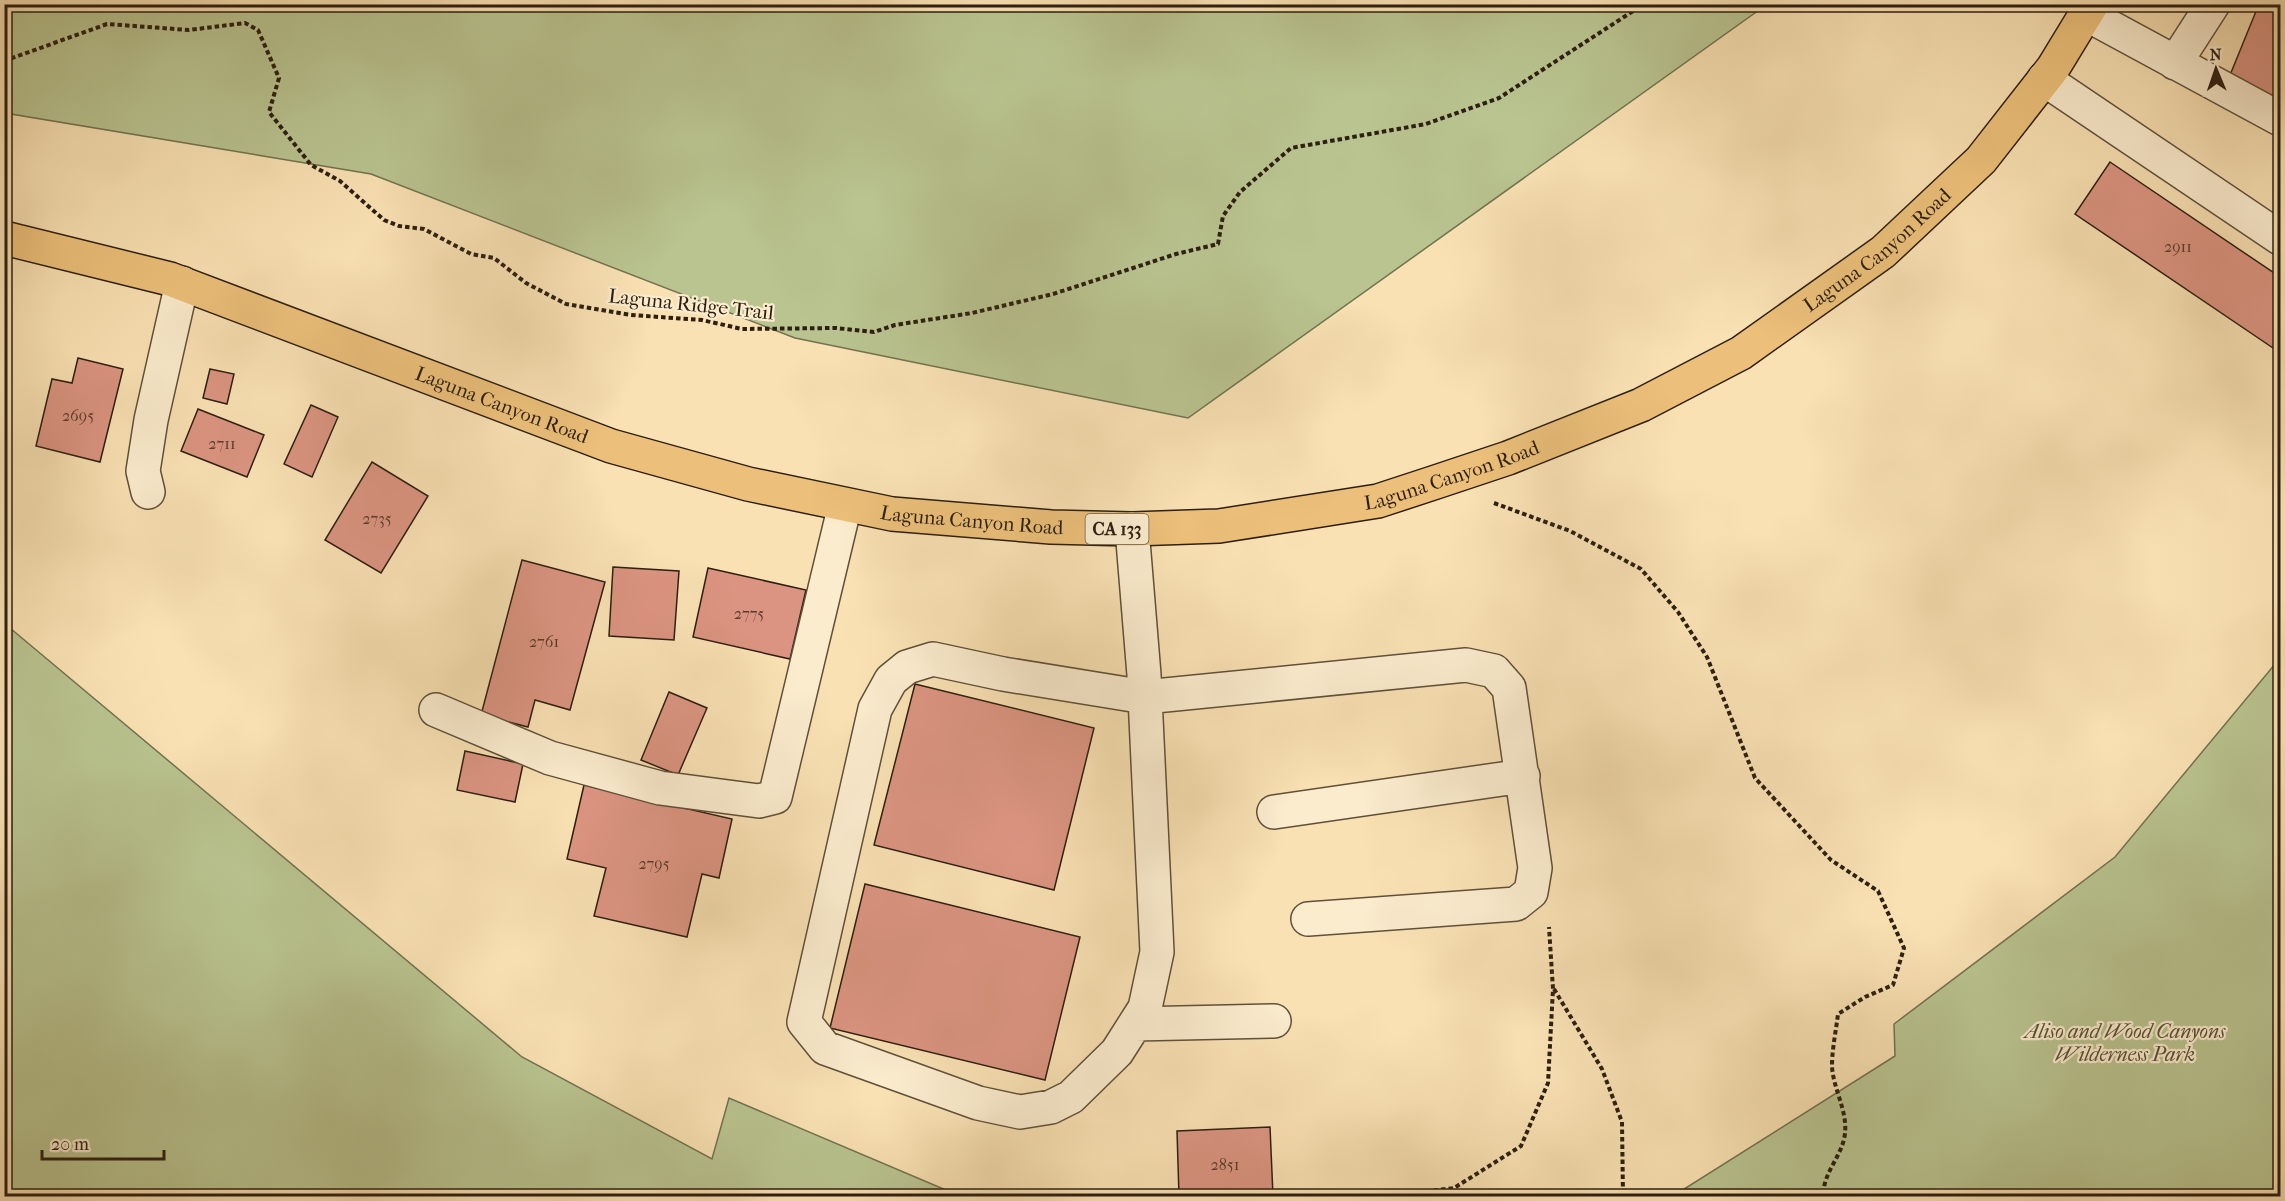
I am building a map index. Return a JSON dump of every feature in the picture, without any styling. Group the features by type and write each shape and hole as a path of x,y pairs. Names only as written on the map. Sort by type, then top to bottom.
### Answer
{"main road":[{"name":"Laguna Canyon Road","path":"4,238 182,283 611,446 748,484 892,514 1051,527 1132,529 1219,526 1378,501 1508,458 1641,405 1741,353 1883,252 1981,160 2044,79 2089,10"}],"lane":[{"path":"2175,63 2213,4"},
{"path":"2089,10 2175,63 2280,119"},
{"path":"2044,79 2280,238"},
{"path":"148,492 143,471 182,283"},
{"path":"436,710 550,758 660,788 759,801 775,797 845,505"},
{"path":"1132,529 1145,697 1157,952 1145,1008 1117,1052 1071,1097 1051,1107 1020,1112 978,1103 825,1048 804,1022 875,709 891,680 907,667 933,659 1003,674 1145,697 1466,665 1494,671 1509,688 1535,868 1531,892 1516,904 1308,919"},
{"path":"1274,812 1523,776"},
{"path":"1135,1024 1274,1022"}],"path":[{"name":"Laguna Ridge Trail","path":"4,62 107,24 189,30 245,23 258,30 279,78 269,112 311,165 340,181 384,220 399,226 424,229 471,254 494,258 526,283 566,304 631,315 702,320 742,329 836,328 874,332 895,325 972,313 1053,294 1176,254 1218,244 1223,216 1240,192 1291,148 1426,124 1499,98 1644,4"},
{"path":"1490,502 1570,531 1641,569 1678,612 1707,657 1755,777 1831,860 1878,891 1904,948 1893,985 1865,997 1838,1014 1832,1067 1846,1122 1844,1140 1831,1169 1823,1192 1824,1197"},
{"path":"1389,1197 1454,1188 1521,1146 1548,1083 1553,989 1549,926 1531,892"},
{"path":"1553,989 1602,1069 1622,1122 1623,1197"}],"green space":[{"path":"4,5 1766,5 1188,418 795,338 371,174 5,113"},
{"path":"4,623 522,1057 712,1159 729,1098 960,1196 5,1196"},
{"name":"Aliso and Wood Canyons Wilderness Park","path":"2280,658 2280,1196 1673,1196 1895,1056 1894,1024 2115,857"}],"building":[{"path":"2259,4 2280,4 2280,101 2228,80"},
{"path":"2110,162 2280,277 2280,343 2276,350 2075,214"},
{"path":"78,358 123,369 100,462 36,446 52,379 72,383"},
{"path":"210,369 234,374 227,404 203,398"},
{"path":"311,405 338,417 312,477 284,464"},
{"path":"198,409 264,435 247,477 181,451"},
{"path":"372,462 428,496 381,573 325,540"},
{"path":"522,560 605,582 570,710 535,700 528,727 481,715"},
{"path":"613,567 679,571 674,640 609,636"},
{"path":"708,568 806,590 790,659 693,637"},
{"path":"915,684 1094,728 1054,890 874,845"},
{"path":"669,692 707,708 678,775 641,760"},
{"path":"465,751 523,764 515,802 457,790"},
{"path":"584,785 732,819 719,878 702,874 687,937 594,916 606,868 567,859"},
{"path":"865,884 1080,937 1045,1080 830,1028"},
{"path":"1270,1127 1273,1196 1179,1196 1177,1131"}]}
